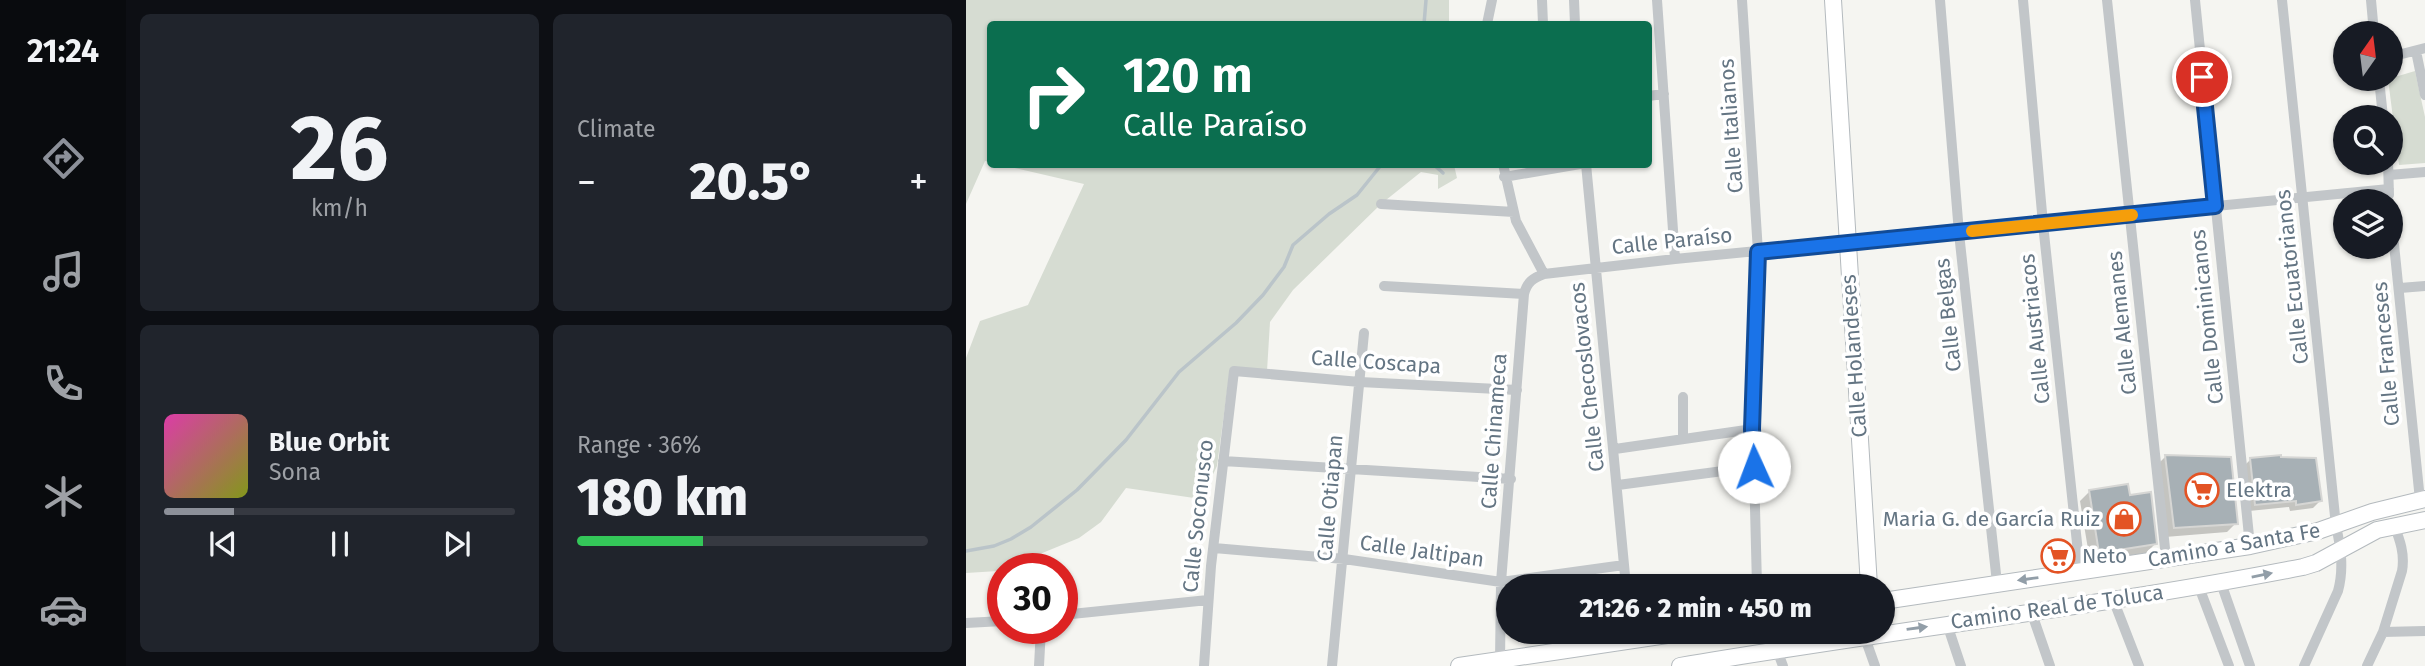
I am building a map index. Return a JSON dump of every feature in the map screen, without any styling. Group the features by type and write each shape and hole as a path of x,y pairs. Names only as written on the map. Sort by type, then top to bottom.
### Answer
{"main road":[{"name":"Calle Holandeses","path":"1833,0 1868,574"},
{"path":"2336,526 2372,512 2423,500"},
{"name":"Camino Real de Toluca","path":"1895,631 2199,587 2303,567 2342,550 2377,530 2425,520"},
{"name":"Camino a Santa Fe","path":"1895,599 2250,546 2336,526"},
{"path":"1458,666 1589,644"},
{"name":"Camino Real de Toluca","path":"1680,666 1780,658 1831,644"}],"street":[{"path":"1488,21 1492,0"},
{"path":"1542,0 1543,21"},
{"path":"1574,0 1575,21"},
{"path":"1657,0 1654,54 1664,94 1675,259"},
{"name":"Calle Italianos","path":"1742,0 1758,252 1752,429 1757,574"},
{"name":"Calle Belgas","path":"1940,0 1959,233 1997,583"},
{"name":"Calle Austriacos","path":"2024,0 2043,224 2080,571"},
{"name":"Calle Alemanes","path":"2107,0 2166,558"},
{"name":"Calle Dominicanos","path":"2195,0 2250,546"},
{"name":"Calle Ecuatorianos","path":"2282,0 2336,526 2342,550 2338,591 2304,666"},
{"path":"2371,0 2373,21"},
{"path":"2420,50 2425,96"},
{"path":"1652,96 1664,94"},
{"path":"1384,286 1524,294 1526,286 1533,278 1544,274 1515,216 1503,168"},
{"path":"1504,177 1557,168"},
{"name":"Calle Checoslovacos","path":"1586,168 1625,574"},
{"path":"2403,174 2425,172"},
{"name":"Calle Franceses","path":"2389,175 2389,189"},
{"name":"Calle Paraíso","path":"1544,274 2333,195"},
{"path":"1381,204 1515,216"},
{"name":"Calle Franceses","path":"2397,259 2412,414 2419,441 2423,500"},
{"path":"2400,288 2425,286"},
{"name":"Calle Chinameca","path":"1502,574 1524,294"},
{"name":"Calle Otiapan","path":"1332,666 1364,333"},
{"name":"Calle Coscapa","path":"1234,371 1360,382 1517,390"},
{"name":"Calle Soconusco","path":"1204,666 1208,600 1234,371"},
{"path":"1683,397 1683,438"},
{"path":"2412,414 2425,413"},
{"path":"1615,449 1752,429"},
{"path":"1223,461 1511,480"},
{"path":"1618,485 1754,467"},
{"path":"2367,666 2383,632 2404,561 2394,525"},
{"name":"Calle Jaltipan","path":"1214,548 1344,559 1496,581"},
{"name":"Calle Jaltipan","path":"1559,574 1624,565"},
{"path":"2221,583 2250,666"},
{"path":"2199,587 2229,666"},
{"path":"2113,599 2138,666"},
{"path":"1078,613 1208,600"},
{"path":"2031,611 2050,666"},
{"path":"966,624 987,622"},
{"path":"1947,624 1961,666"},
{"path":"2383,632 2425,631"},
{"path":"1039,666 1040,644"},
{"name":"Calle Chinameca","path":"1500,644 1500,661"},
{"path":"1867,644 1875,666"}],"shaded area":[{"path":"966,0 1449,0 1449,21 987,21 987,161 966,204"},
{"path":"2415,71 2425,117 2425,163 2403,165 2403,105 2391,105 2390,91 2403,91 2403,75"},
{"path":"1015,168 1455,168 1457,178 1438,189 1438,175 1421,172 1381,204 1293,290 1270,322 1267,371 1230,369 1217,466 1201,499 1126,488 1101,522 1079,538 1042,553 987,553 987,572 966,573 966,358 980,321 1028,305 1084,184"}],"building":[{"name":"Elektra","path":"2165,455 2231,457 2238,524 2174,528"},
{"path":"2281,455 2316,458 2322,501 2296,505 2296,501 2255,505 2250,458"},
{"name":"Maria G. de García Ruiz","path":"2128,484 2130,495 2151,492 2157,544 2099,553 2089,490"}],"waterway":[{"path":"1424,21 1426,0"},
{"path":"966,551 994,546 1011,539 1031,527 1077,490 1126,440 1179,372 1236,323 1263,295 1284,267 1293,245 1329,214 1357,195 1379,168"},
{"path":"1437,168 1443,173"}],"slow traffic":[{"path":"1972,231 2132,215"}],"place":[{"name":"Elektra","path":"2202,490"},
{"name":"Maria G. de García Ruiz","path":"2124,519"},
{"name":"Neto","path":"2058,556"}],"route":[{"path":"1754,467 1752,429 1758,252 2215,206 2202,77"}]}
